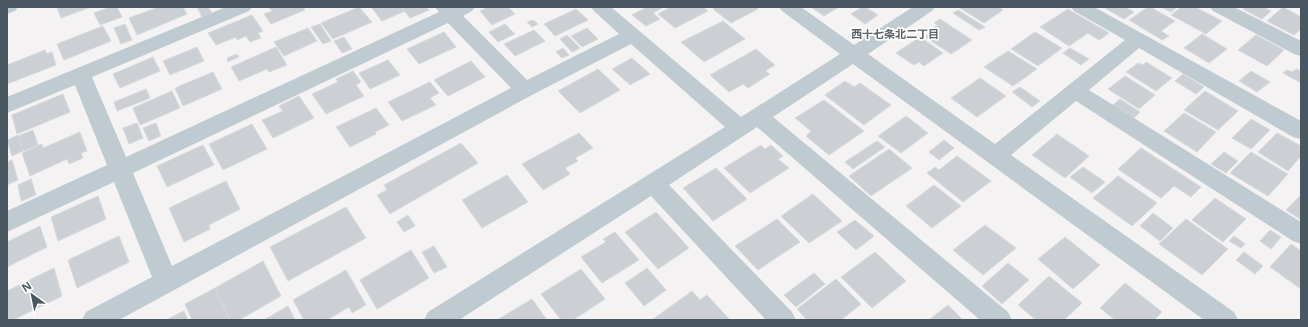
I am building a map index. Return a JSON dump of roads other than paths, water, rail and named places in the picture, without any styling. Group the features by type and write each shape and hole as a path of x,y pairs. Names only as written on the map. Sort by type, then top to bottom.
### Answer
{"street":[{"path":"7,104 243,7"},
{"path":"600,7 632,35 749,122 999,320"},
{"path":"788,7 1225,320"},
{"path":"438,320 749,122 926,7"},
{"path":"1080,7 1301,131"},
{"path":"1219,7 1301,49"},
{"path":"7,222 453,9 525,90"},
{"path":"95,320 525,90 632,35"},
{"path":"996,156 1138,39"},
{"path":"81,74 166,282"},
{"path":"1075,92 1301,234"},
{"path":"653,183 783,320"}],"district":[{"name":"西十七条北二丁目","path":"895,33"}]}
